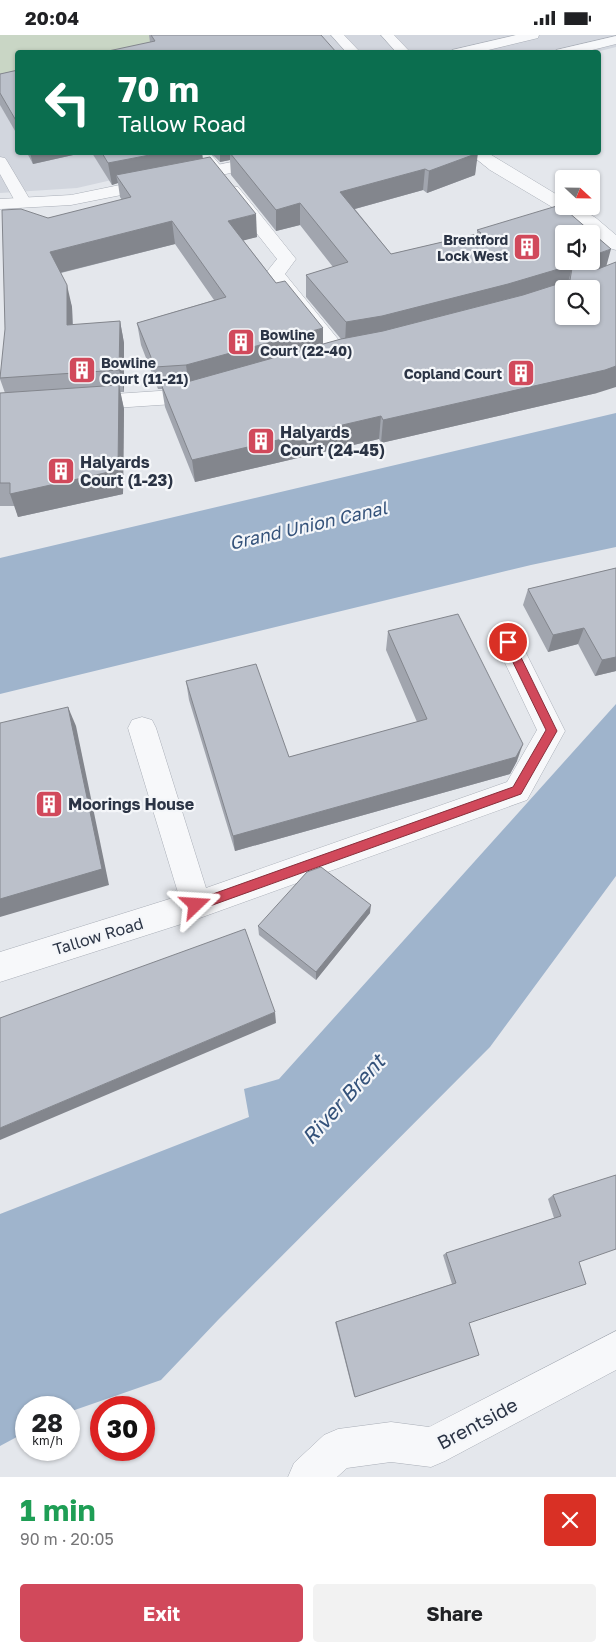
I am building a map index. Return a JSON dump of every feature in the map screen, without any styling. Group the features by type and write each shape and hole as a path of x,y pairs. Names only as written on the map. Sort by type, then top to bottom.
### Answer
{"street":[{"path":"0,204 71,200 286,155"},
{"path":"481,155 590,222 616,244"},
{"path":"217,171 287,259 276,274 347,353 316,360"},
{"path":"70,404 188,396 216,388"},
{"name":"Tallow Road","path":"0,967 196,905 517,791 551,731 508,642"},
{"path":"142,728 196,905"},
{"name":"Brentside","path":"308,1477 338,1449 391,1442 431,1447 616,1350"}],"lane":[{"path":"337,35 352,50"},
{"path":"387,35 402,50"},
{"path":"470,50 533,35"},
{"path":"574,50 616,40"},
{"path":"205,155 217,171"},
{"path":"0,161 24,203"}],"shaded area":[{"path":"222,35 616,35 616,47 601,51 153,50"},
{"path":"15,78 15,155 220,155 77,188 0,193 0,82"}],"green space":[{"path":"0,35 222,35 149,50 15,50 15,78 0,82"}],"water":[{"name":"Grand Union Canal","path":"616,413 616,547 531,565 0,694 0,558"},
{"name":"River Brent","path":"616,704 616,876 490,1047 218,1320 161,1380 115,1396 90,1396 90,1405 80,1408 80,1396 15,1396 15,1438 0,1446 0,1214 249,1117 244,1089 279,1079"}],"building":[{"path":"151,35 321,35 334,50 113,50 155,41"},
{"path":"15,71 15,119 0,93 0,74"},
{"path":"103,155 150,155 108,163"},
{"path":"232,155 473,155 429,171 425,169 340,192 391,254 481,233 477,230 555,207 555,215 572,215 583,225 555,225 555,270 382,316 346,322 306,275 348,262 300,203 276,210"},
{"path":"210,157 256,214 228,221 276,283 285,281 323,328 186,365 155,367 137,323 226,297 172,221 50,252 67,285 67,325 120,321 119,370 0,378 5,329 2,210 21,209 48,218 131,197 116,175"},
{"path":"600,240 611,249 600,253"},
{"path":"616,262 616,366 383,420 381,416 192,460 161,384 187,382 341,339 383,331 523,295 555,285 555,325 600,325 600,280 570,280 572,270 600,270 600,268"},
{"path":"119,385 118,470 10,494 10,483 0,483 0,393"},
{"path":"616,568 616,657 602,660 584,628 553,635 528,589"},
{"path":"458,614 523,744 516,757 233,836 186,681 256,664 289,757 427,719 388,631"},
{"name":"Moorings House","path":"68,707 102,869 0,899 0,723"},
{"path":"321,867 371,905 316,972 258,926 307,872"},
{"path":"245,929 275,1012 0,1128 0,1018"},
{"path":"616,1175 616,1249 579,1262 586,1284 469,1323 479,1355 355,1397 336,1322 456,1283 446,1253 561,1216 553,1195"}],"place":[{"name":"Brentford Lock West","path":"527,247"},
{"name":"Bowline Court (22-40)","path":"241,342"},
{"name":"Bowline Court (11-21)","path":"82,370"},
{"name":"Copland Court","path":"521,373"},
{"name":"Halyards Court (24-45)","path":"261,441"},
{"name":"Halyards Court (1-23)","path":"61,471"},
{"name":"Moorings House","path":"49,804"}],"route":[{"path":"196,905 517,791 551,731 508,642"}]}
